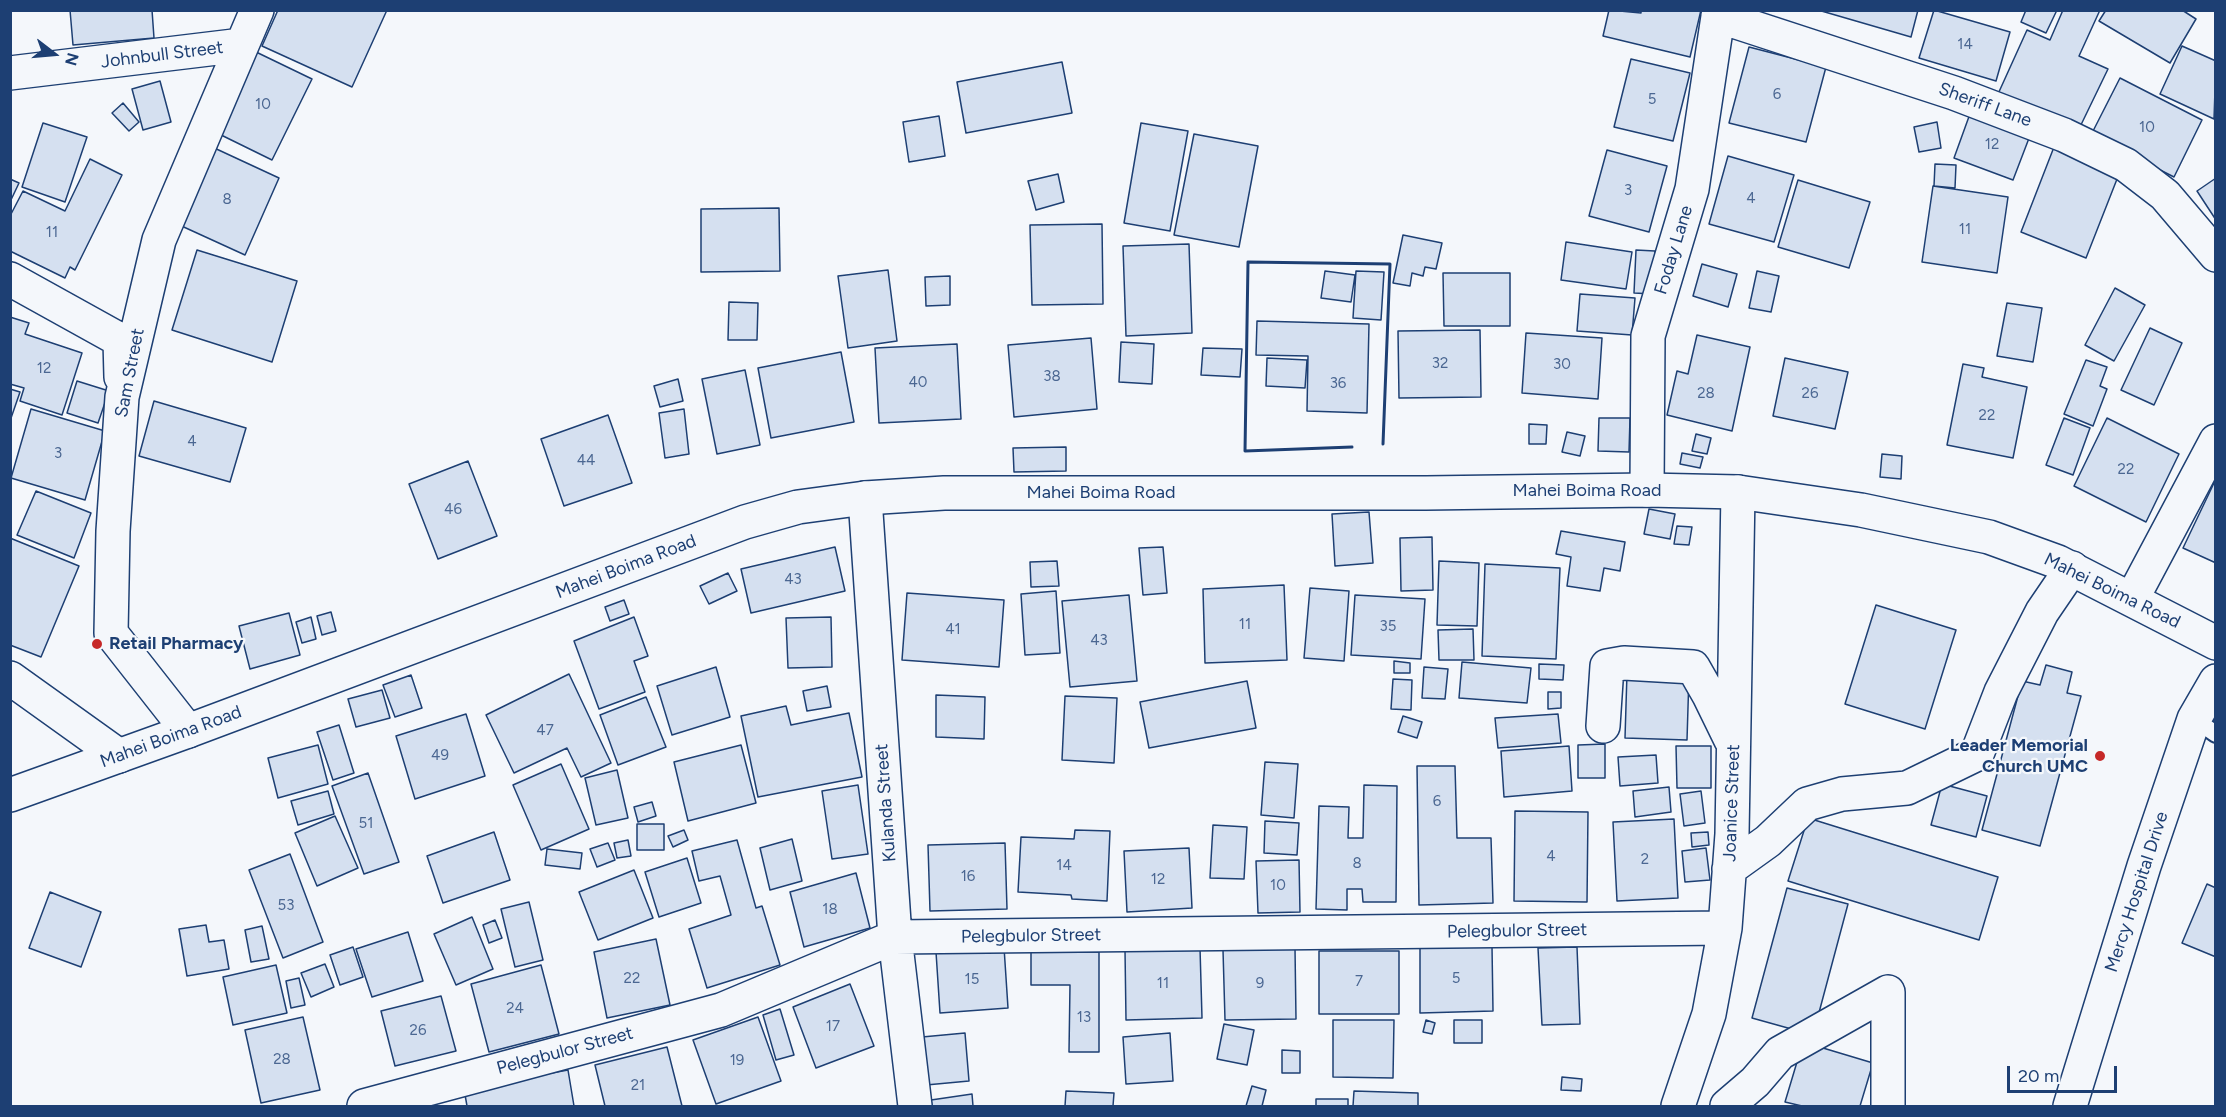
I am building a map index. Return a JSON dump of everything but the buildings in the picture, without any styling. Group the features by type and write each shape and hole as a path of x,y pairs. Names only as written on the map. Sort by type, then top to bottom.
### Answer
{"street":[{"name":"Sam Street","path":"188,731 111,633 122,397 159,240 257,10"},
{"name":"Sheriff Lane","path":"1718,13 1954,93 2064,135 2126,165 2165,195 2216,255"},
{"name":"Foday Lane","path":"1647,490 1648,336 1692,189 1718,13"},
{"name":"Johnbull Street","path":"10,73 242,45"},
{"path":"10,279 120,340 122,397"},
{"path":"2132,599 2216,441"},
{"name":"Mahei Boima Road","path":"10,795 188,731 745,522 798,507 866,498 944,493 1426,493 1647,490 1738,492 1861,510 1989,537 2058,561 2216,643"},
{"name":"Joanice Street","path":"1678,1107 1709,1014 1725,928 1732,834 1738,492"},
{"name":"Kulanda Street","path":"866,498 896,937 915,1107"},
{"path":"1729,869 1768,841 1807,804 1842,794 1907,788 1977,754 2001,692 2042,612 2072,568"},
{"path":"1604,726 1607,666 1624,663 1693,667 1734,747"},
{"path":"10,678 119,756"},
{"name":"Mercy Hospital Drive","path":"2070,1107 2144,866 2205,727 2216,681"},
{"name":"Pelegbulor Street","path":"364,1107 721,1010 896,937 1725,928"},
{"path":"1727,1107 1755,1082 1779,1053 1888,992 1888,1107"}],"wall":[{"path":"1352,447 1245,451 1248,262 1390,264 1383,444"}],"place":[{"name":"Retail Pharmacy","path":"97,644"},
{"name":"Leader Memorial Church UMC","path":"2100,756"}]}
